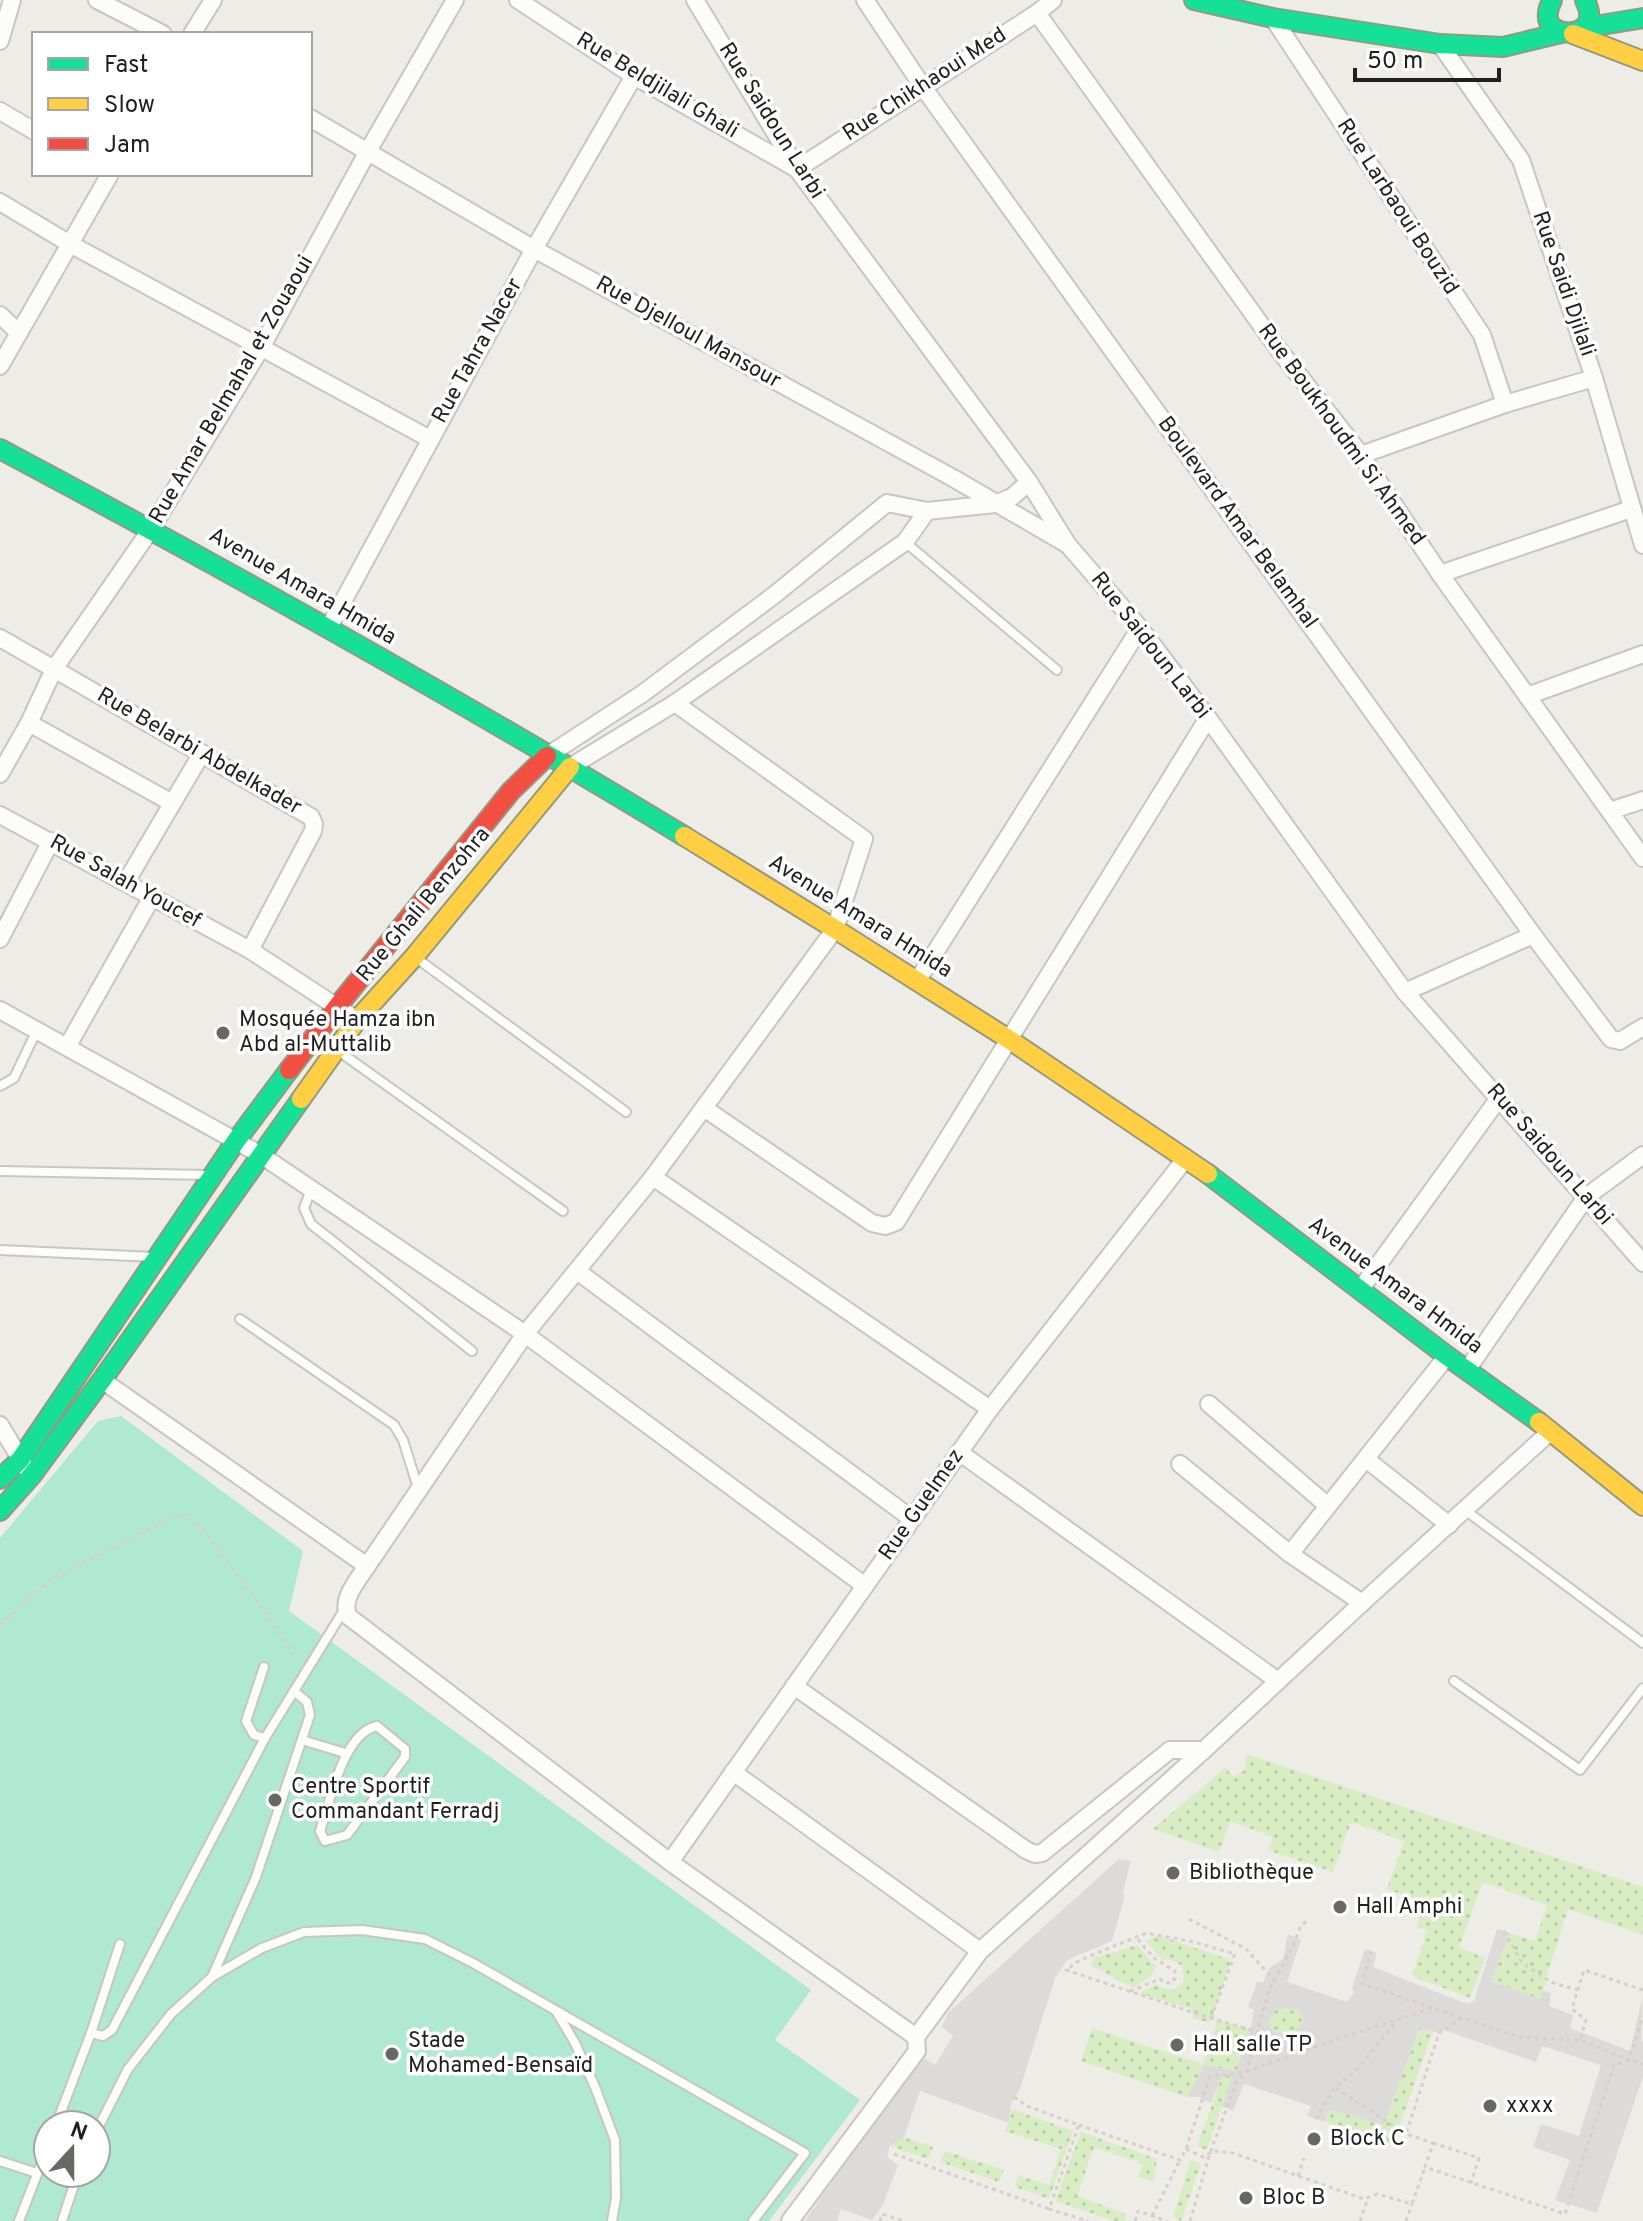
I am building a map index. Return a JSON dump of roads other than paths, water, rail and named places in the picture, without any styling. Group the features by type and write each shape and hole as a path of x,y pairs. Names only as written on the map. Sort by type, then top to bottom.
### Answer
{"main road":[{"path":"1194,0 1273,18 1440,44 1503,47 1643,18"},
{"path":"1552,0 1548,17 1554,29 1572,32 1643,61"},
{"path":"1572,32 1589,18 1585,0"},
{"name":"Avenue Amara Hmida","path":"0,449 151,529 570,767 1010,1040 1186,1158 1551,1431 1642,1505"},
{"name":"Rue Ghali Benzohra","path":"0,1479 20,1460 236,1141 337,1007 511,791 547,756"},
{"name":"Rue Ghali Benzohra","path":"0,1511 32,1475 102,1380 357,1020 414,957 570,767"}],"street":[{"path":"0,41 12,0"},
{"path":"97,0 159,32"},
{"path":"193,32 213,0"},
{"name":"Rue Amar Belmahal et Zouaoui","path":"0,774 29,723 54,669 151,529 261,348 368,151 455,0"},
{"name":"Rue Beldjilali Ghali","path":"518,0 634,76 797,169"},
{"name":"Rue Saidoun Larbi","path":"695,0 797,169 1029,482 1068,545 1140,628 1208,718 1405,992 1643,1263"},
{"name":"Boulevard Amar Belamhal","path":"865,0 923,87 1611,1039 1620,1041 1643,1027"},
{"name":"Rue Chikhaoui Med","path":"797,169 1053,0"},
{"name":"Rue Boukhoudmi Si Ahmed","path":"1037,13 1269,337 1361,455 1440,574 1643,858"},
{"name":"Rue Larbaoui Bouzid","path":"1273,18 1482,335 1505,404"},
{"name":"Rue Saidi Djilali","path":"1440,44 1521,160 1594,378 1643,545"},
{"name":"Rue Tahra Nacer","path":"328,629 534,249 634,76"},
{"path":"0,111 32,130"},
{"name":"Rue Djelloul Mansour","path":"312,119 534,249 953,478 1068,545"},
{"path":"0,366 108,176"},
{"path":"0,202 70,244 430,439"},
{"path":"0,315 19,333"},
{"path":"1361,455 1505,404 1594,378"},
{"path":"995,504 1012,497 1029,482"},
{"name":"Rue Ghali Benzohra","path":"547,756 642,694 773,596 887,503 927,511 995,504"},
{"path":"1440,574 1631,509"},
{"name":"Rue Ghali Benzohra","path":"570,767 675,703 905,542 927,511"},
{"path":"917,981 1140,628"},
{"name":"Rue Belarbi Abdelkader","path":"0,638 311,817 313,831 250,950"},
{"path":"1527,696 1643,654"},
{"path":"675,703 864,839 835,929 653,1177 525,1334 367,1566 346,1601 345,1609 348,1616 670,1862 916,2037"},
{"path":"704,1108 872,1223 885,1226 896,1222 1208,718"},
{"path":"29,723 172,803"},
{"path":"126,882 202,753"},
{"path":"1610,811 1643,800"},
{"name":"Rue Salah Youcef","path":"0,815 250,950 357,1020"},
{"path":"0,939 51,841"},
{"path":"67,1047 152,897"},
{"path":"1405,992 1533,935"},
{"path":"0,1010 261,1155 525,1334 865,1586"},
{"path":"1360,1290 1499,1098"},
{"path":"1467,1370 1586,1197 1643,1155"},
{"name":"Rue Guelmez","path":"670,1862 990,1409 1186,1158"},
{"path":"653,1177 990,1409"},
{"path":"577,1271 912,1519"},
{"path":"1290,1554 1447,1356"},
{"path":"102,1380 367,1566"},
{"path":"1209,1404 1328,1506"},
{"path":"0,1425 32,1475"},
{"path":"790,2221 917,2051 916,2037 980,1951 1551,1431"},
{"path":"959,1452 1278,1681"},
{"path":"1366,1459 1449,1525"},
{"path":"1180,1464 1290,1554 1362,1603"},
{"path":"794,1686 1035,1854 1042,1853 1170,1750 1204,1750"},
{"path":"733,1772 980,1951"}],"lane":[{"path":"905,542 1057,670"},
{"path":"414,957 626,1112"},
{"path":"0,1086 14,1078 37,1030"},
{"path":"336,1049 563,1211"},
{"path":"0,1171 213,1175"},
{"path":"311,1189 304,1208 311,1224 472,1351"},
{"path":"0,1250 157,1257"},
{"path":"240,1319 394,1425 403,1440 419,1490"},
{"path":"1465,1510 1643,1643"},
{"path":"91,2033 103,2036 112,2030 265,1738 345,1609"},
{"path":"264,1667 246,1721 254,1735 265,1738"},
{"path":"1454,1681 1580,1770 1643,1688"},
{"path":"212,1977 256,1877 310,1715 307,1702 294,1691"},
{"path":"377,1726 405,1749 405,1757 347,1835 325,1841 320,1831 345,1753 369,1727 377,1726"},
{"path":"302,1740 345,1753"},
{"path":"108,2109 128,2069 171,2014 212,1977 262,1948 304,1932 362,1930 425,1939 473,1963 805,2153 753,2221"},
{"path":"62,2109 120,1944"},
{"path":"556,2010 595,2087 615,2140 616,2198 612,2221"},
{"path":"0,2161 32,2171"},
{"path":"19,2221 32,2186"},
{"path":"62,2221 73,2189"}],"place":[{"name":"Mosquée Hamza ibn Abd al-Muttalib","path":"223,1033"},
{"name":"Centre Sportif Commandant Ferradj","path":"275,1800"},
{"name":"Bibliothèque","path":"1173,1873"},
{"name":"Hall Amphi","path":"1340,1907"},
{"name":"Hall salle TP","path":"1177,2045"},
{"name":"Stade Mohamed-Bensaïd","path":"392,2054"},
{"name":"xxxx","path":"1490,2106"},
{"name":"Block C","path":"1314,2139"},
{"name":"Bloc B","path":"1246,2198"}]}
